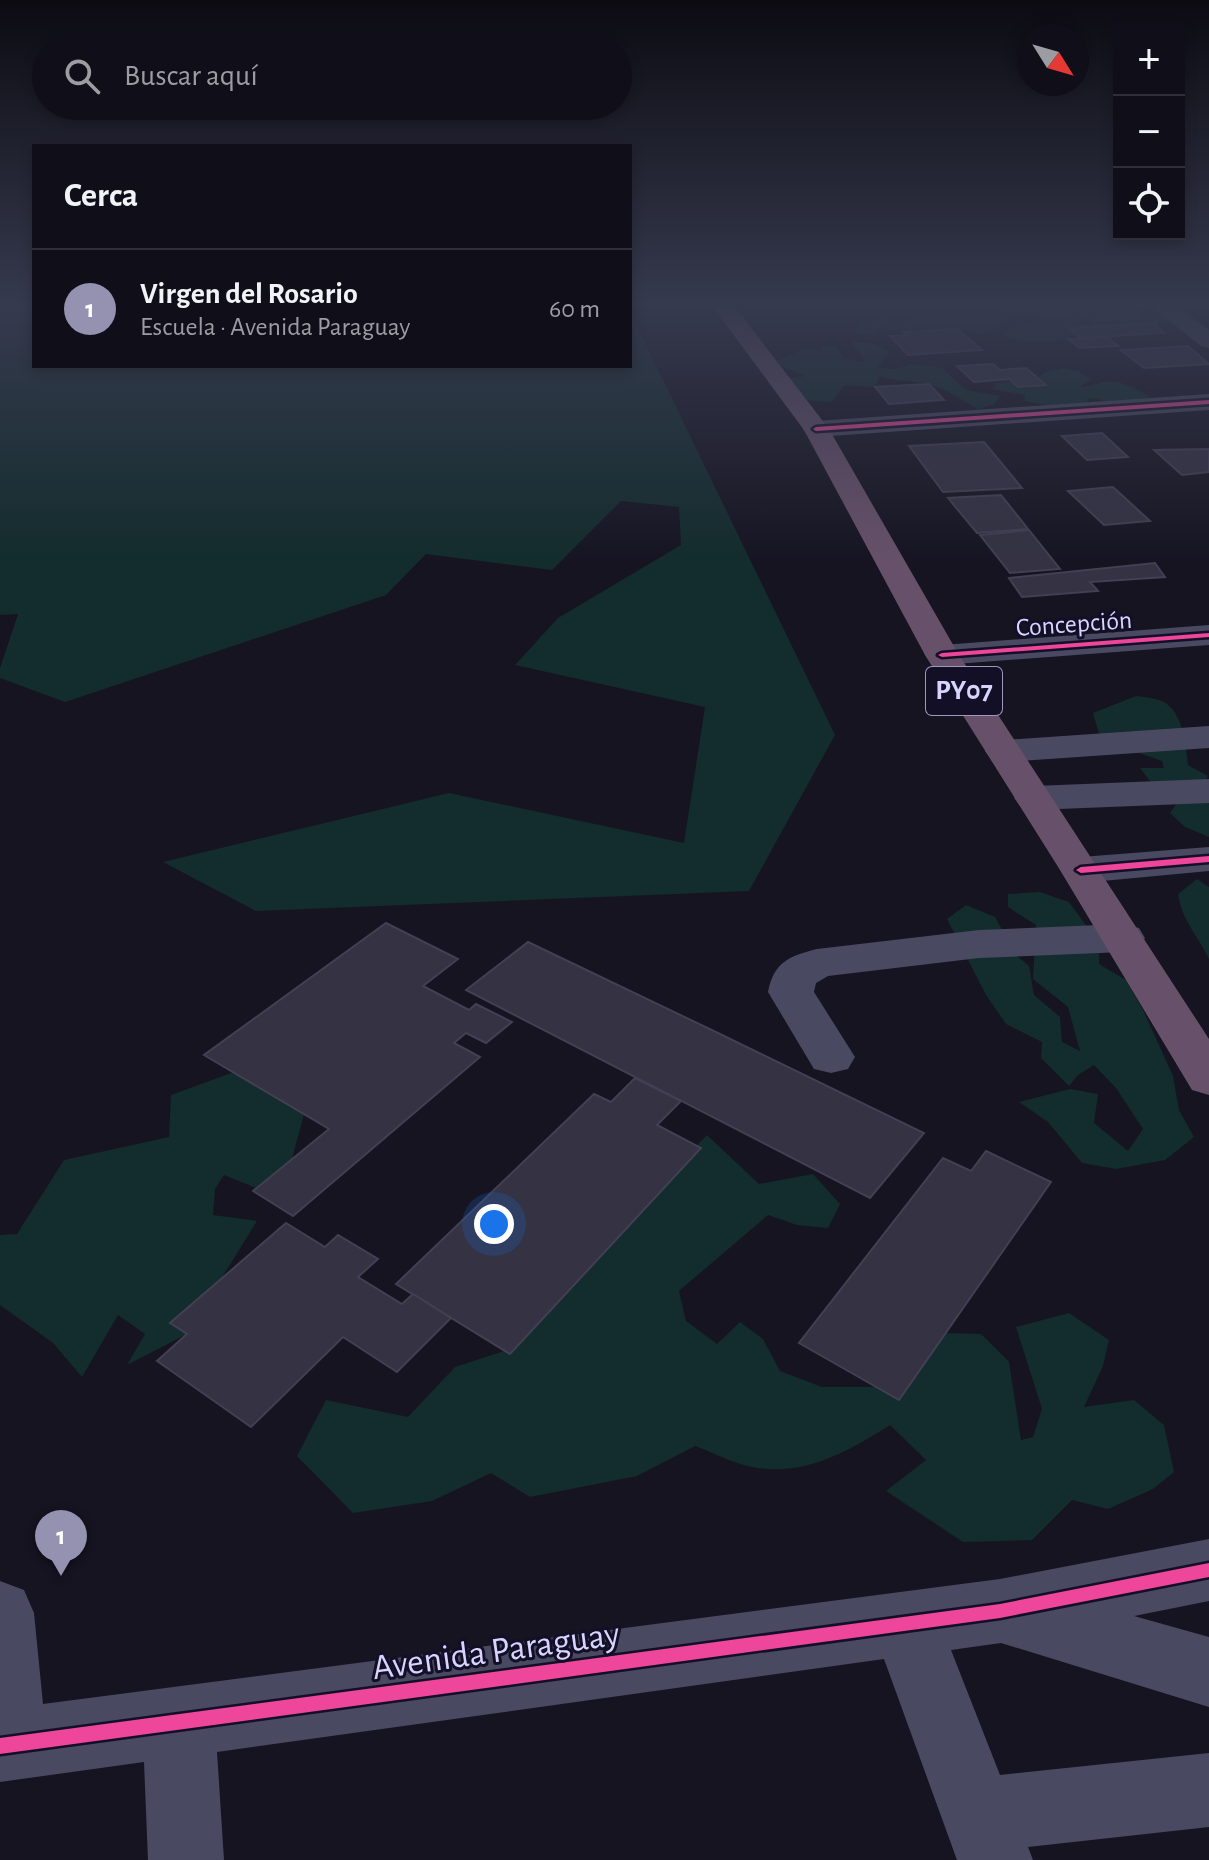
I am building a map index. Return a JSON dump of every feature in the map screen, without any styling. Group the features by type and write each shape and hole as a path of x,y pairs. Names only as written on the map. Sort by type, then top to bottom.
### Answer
{"highway":[{"name":"PY07","path":"786,390 816,429 942,655 1081,870 1209,1078"}],"street":[{"path":"816,429 1209,402"},
{"name":"Concepción","path":"942,655 1209,635"},
{"path":"1004,751 1209,737"},
{"path":"1034,798 1209,791"},
{"path":"1081,870 1209,859"},
{"path":"831,1057 791,992 794,976 817,963 979,944 1123,938"},
{"name":"Avenida Paraguay","path":"5,1746 1000,1611 1209,1570"},
{"path":"1000,1611 1209,1672"},
{"path":"0,1613 5,1746"},
{"path":"906,1624 987,1838 1209,1790"},
{"path":"179,1722 186,1860"}],"green space":[{"path":"0,390 668,390 835,735 749,891 256,911 163,862 449,793 684,843 705,707 515,665 558,618 681,545 679,507 621,501 552,570 426,554 386,595 65,702 0,678 0,668 18,614 0,615"},
{"path":"791,390 841,390 832,402 794,399"},
{"path":"943,390 966,390 1000,396 994,404 978,409"},
{"path":"996,390 1137,390 1150,397 1123,403 1087,399 1089,407 1024,401 1025,395"},
{"path":"1136,696 1162,701 1175,712 1182,729 1188,765 1208,776 1198,794 1209,797 1209,837 1185,827 1170,813 1180,799 1156,789 1140,768 1164,768 1162,761 1122,747 1099,734 1093,713"},
{"path":"1197,879 1209,887 1209,959 1186,920 1178,894"},
{"path":"1040,892 1069,902 1099,943 1099,964 1126,980 1144,1012 1173,1076 1179,1110 1194,1137 1165,1160 1116,1169 1082,1163 1048,1122 1019,1102 1070,1089 1098,1094 1094,1123 1128,1151 1143,1129 1116,1088 1094,1065 1078,1075 1069,1086 1041,1058 1042,1042 1006,1024 986,995 947,919 966,905 995,917 1017,956 1029,966 1034,995 1060,1017 1062,1042 1080,1051 1068,1007 1033,979 1036,925 1008,907 1008,894"},
{"path":"234,1072 310,1092 292,1159 261,1190 224,1175 215,1189 213,1215 257,1221 187,1334 127,1365 145,1334 118,1315 82,1377 53,1343 0,1305 0,1235 17,1234 64,1160 169,1137 171,1095"},
{"path":"707,1135 759,1184 813,1174 840,1204 828,1228 797,1225 768,1215 679,1291 686,1321 717,1344 740,1322 763,1339 780,1371 822,1387 878,1387 947,1333 981,1334 1009,1362 1021,1440 1033,1437 1042,1409 1016,1327 1069,1313 1109,1340 1103,1366 1084,1407 1134,1400 1164,1425 1174,1472 1153,1489 1108,1509 1072,1500 1032,1540 963,1542 886,1491 926,1460 890,1425 857,1445 805,1466 767,1469 748,1466 695,1446 637,1476 530,1497 491,1473 432,1501 353,1513 297,1456 326,1400 408,1417 455,1367 516,1347 545,1302"}],"building":[{"path":"877,390 934,390 944,400 889,404"},
{"path":"1102,433 1128,457 1087,460 1062,436"},
{"path":"984,442 1022,488 943,492 909,446"},
{"path":"1209,449 1209,472 1182,475 1154,450"},
{"path":"1113,487 1150,521 1104,525 1068,491"},
{"path":"1001,495 1028,529 977,533 948,498"},
{"path":"1029,530 1060,569 1010,573 980,535"},
{"path":"1155,563 1165,577 1090,582 1098,591 1022,597 1009,578"},
{"path":"386,923 458,959 423,986 469,1010 476,1004 512,1022 486,1043 466,1033 454,1043 480,1057 293,1216 253,1191 329,1129 204,1055"},
{"path":"528,942 924,1133 870,1198 466,990"},
{"path":"635,1078 681,1101 657,1125 701,1148 510,1354 396,1284 594,1094 611,1102"},
{"path":"986,1151 1051,1182 899,1400 799,1343 943,1158 971,1171"},
{"path":"286,1223 325,1247 338,1235 378,1259 358,1277 402,1304 413,1294 451,1318 397,1372 343,1337 251,1427 157,1361 187,1334 170,1323"}],"cycle path":[{"path":"816,429 1209,402"},
{"path":"942,655 1209,635"},
{"path":"1081,870 1209,859"},
{"path":"0,1746 1000,1611 1209,1570"}],"place":[{"name":"Virgen del Rosario","path":"61,1576"}]}
